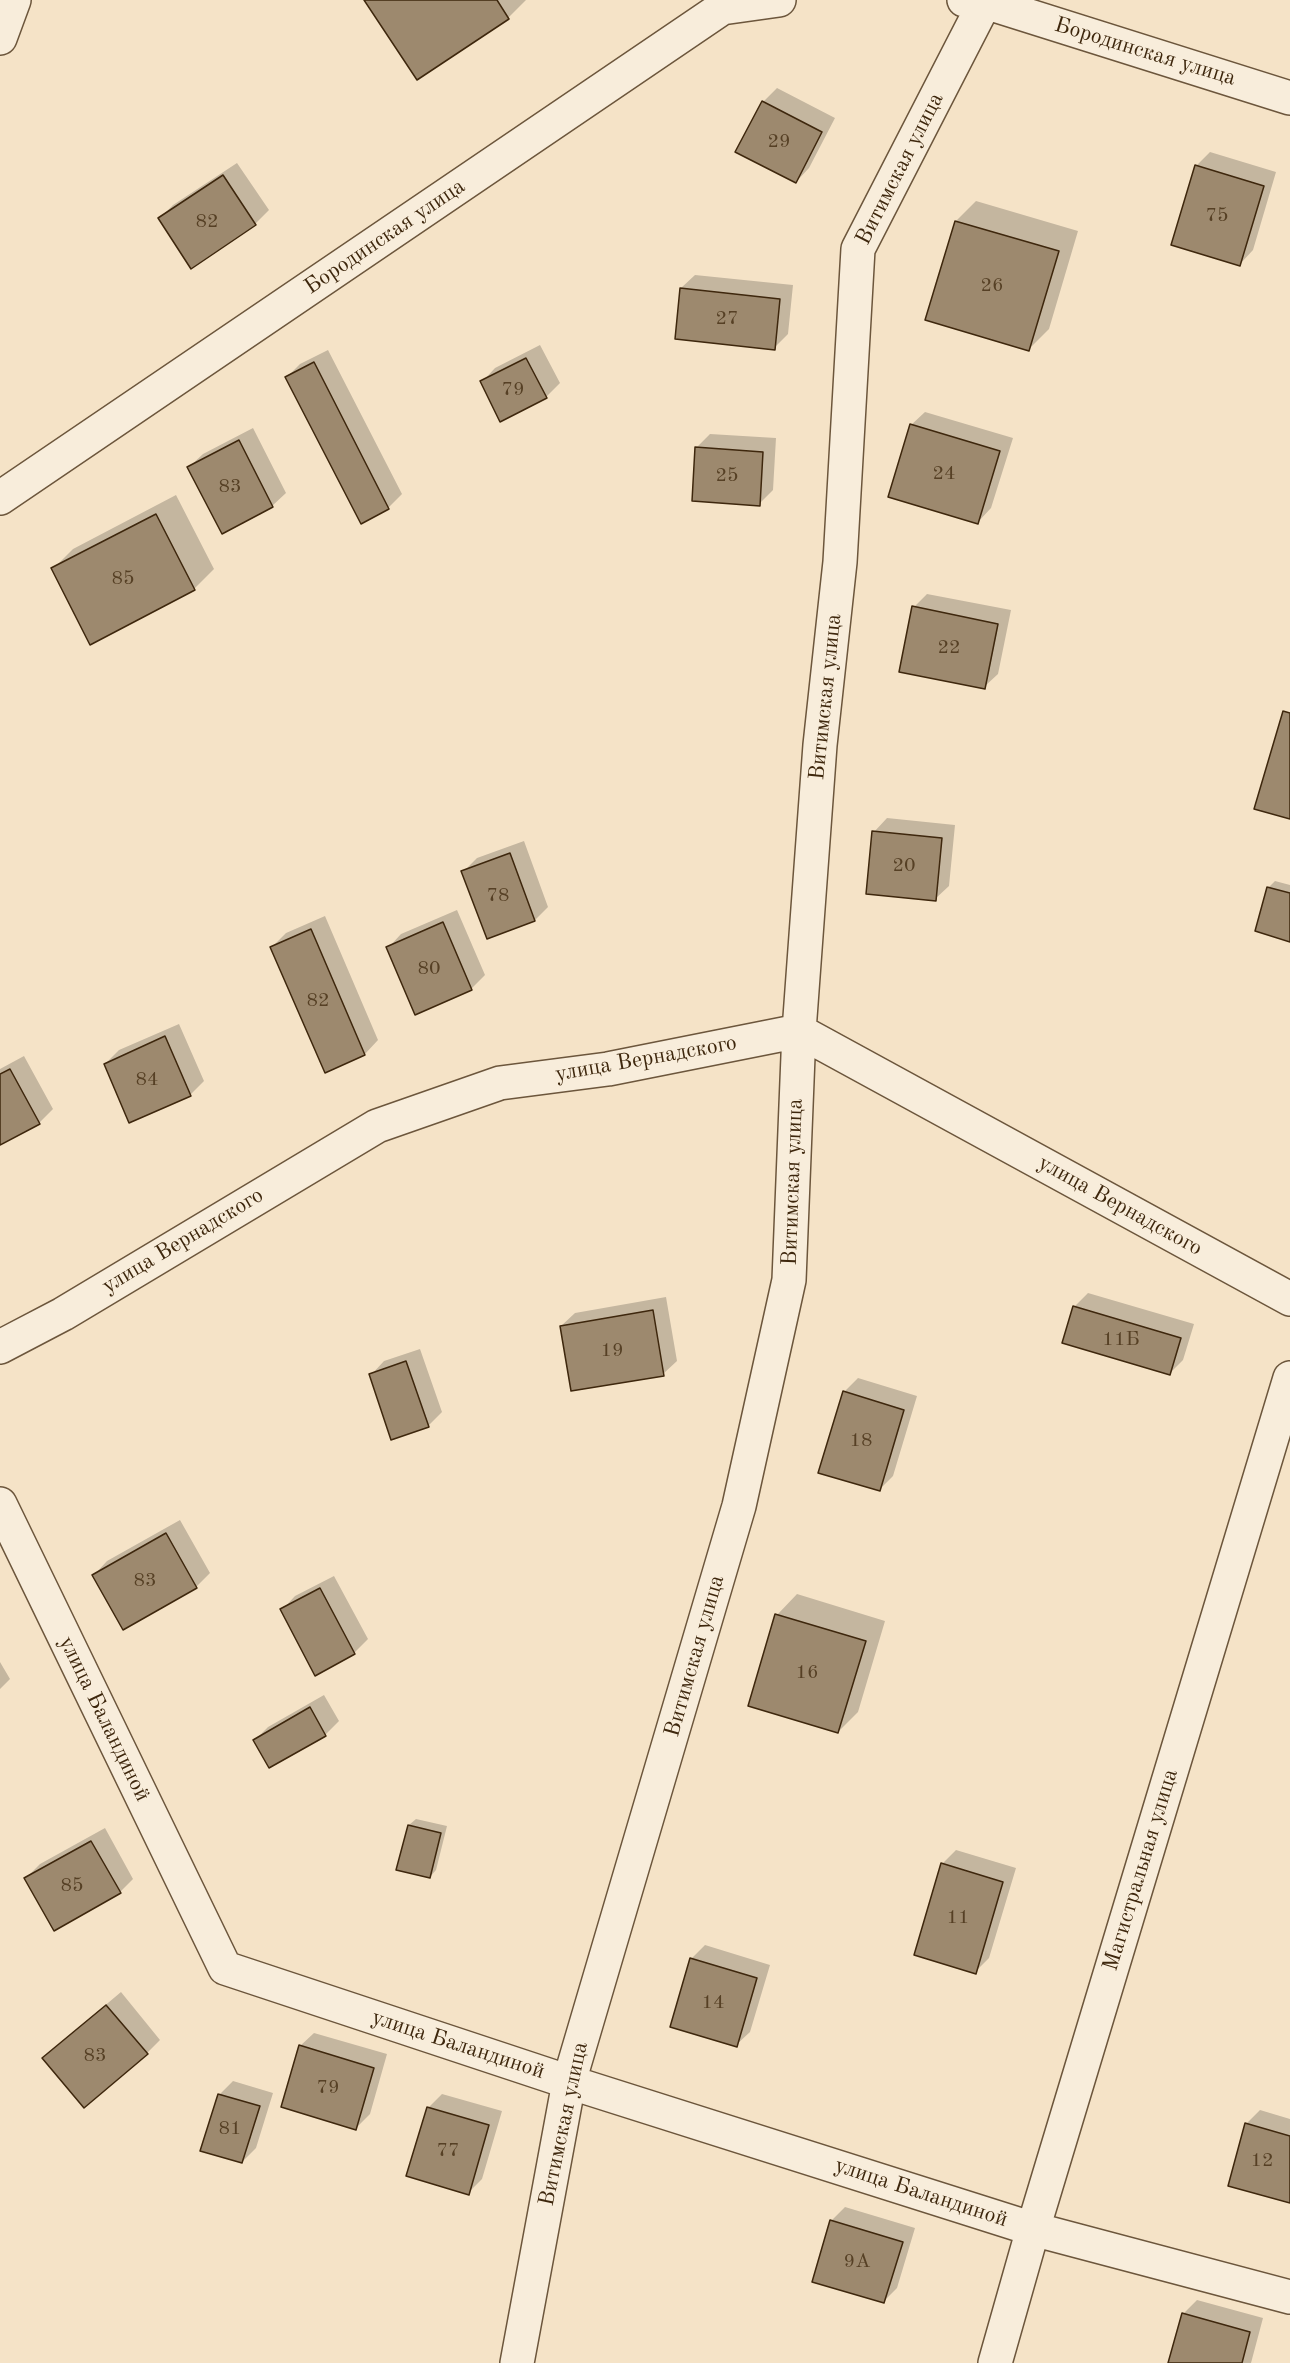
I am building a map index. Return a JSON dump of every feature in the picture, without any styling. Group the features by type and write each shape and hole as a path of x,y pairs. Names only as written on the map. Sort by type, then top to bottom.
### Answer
{"street":[{"path":"0,38 14,0"},
{"name":"Бородинская улица","path":"0,498 722,8 779,0"},
{"name":"Бородинская улица","path":"978,1 1290,98"},
{"name":"Витимская улица","path":"517,2363 569,2082 739,1506 789,1280 799,1030 820,745 840,562 858,249 978,1"},
{"name":"улица Вернадского","path":"0,1347 63,1314 377,1125 500,1083 608,1069 799,1030 1290,1299"},
{"name":"Магистральная улица","path":"995,2363 1033,2229 1290,1378"},
{"name":"улица Баландиной","path":"0,1504 225,1968 569,2082 1033,2229 1290,2297"}],"building":[{"path":"364,0 497,0 509,19 417,80"},
{"path":"762,101 822,132 796,183 735,152"},
{"path":"1195,165 1264,186 1240,266 1171,245"},
{"path":"223,175 256,225 191,269 158,218"},
{"path":"955,221 1059,251 1029,351 925,320"},
{"path":"680,288 780,299 775,350 675,339"},
{"path":"526,358 547,398 500,422 480,381"},
{"path":"314,362 389,509 361,524 285,377"},
{"path":"910,424 1000,451 978,524 888,497"},
{"path":"239,440 273,507 222,534 187,467"},
{"path":"695,447 763,452 760,506 692,501"},
{"path":"156,514 195,590 90,645 51,568"},
{"path":"912,606 998,624 985,689 899,672"},
{"path":"1283,711 1290,713 1290,819 1254,809"},
{"path":"872,831 942,838 936,901 866,894"},
{"path":"510,853 535,921 487,939 461,871"},
{"path":"1267,887 1290,893 1290,942 1255,931"},
{"path":"443,922 472,990 415,1015 386,947"},
{"path":"311,929 365,1055 325,1073 270,947"},
{"path":"165,1036 191,1096 129,1123 104,1064"},
{"path":"10,1069 40,1124 0,1145 0,1074"},
{"path":"1073,1306 1181,1338 1170,1375 1062,1343"},
{"path":"653,1310 664,1376 571,1391 560,1326"},
{"path":"406,1361 429,1427 391,1440 369,1374"},
{"path":"843,1391 904,1410 880,1491 818,1473"},
{"path":"166,1533 197,1588 123,1630 92,1575"},
{"path":"320,1588 355,1654 315,1676 280,1609"},
{"path":"775,1614 866,1641 838,1733 748,1706"},
{"path":"310,1707 326,1736 269,1768 253,1740"},
{"path":"408,1825 441,1833 430,1878 396,1870"},
{"path":"91,1841 121,1893 54,1931 24,1878"},
{"path":"941,1863 1003,1882 976,1974 914,1955"},
{"path":"690,1958 757,1978 737,2047 670,2027"},
{"path":"106,2005 148,2054 84,2108 42,2058"},
{"path":"299,2045 374,2068 356,2130 281,2107"},
{"path":"218,2094 260,2106 242,2163 200,2151"},
{"path":"427,2107 489,2125 469,2195 406,2176"},
{"path":"1245,2123 1290,2136 1290,2203 1228,2186"},
{"path":"830,2220 903,2242 884,2303 812,2282"},
{"path":"1182,2313 1250,2332 1242,2363 1168,2363"}]}
